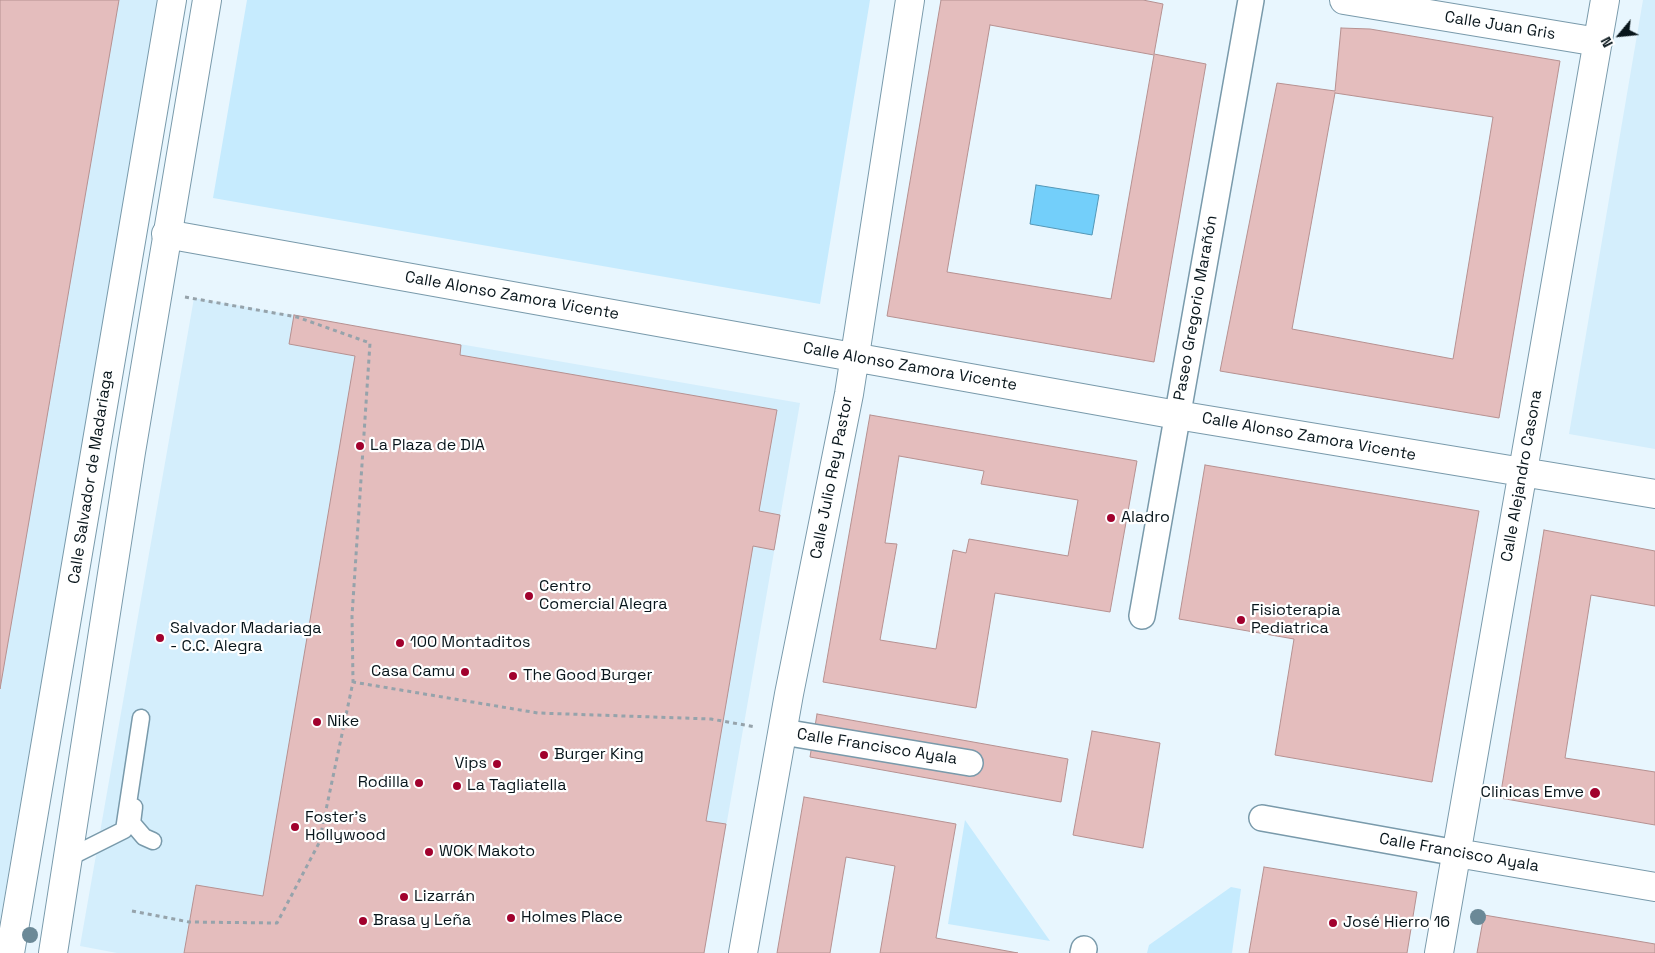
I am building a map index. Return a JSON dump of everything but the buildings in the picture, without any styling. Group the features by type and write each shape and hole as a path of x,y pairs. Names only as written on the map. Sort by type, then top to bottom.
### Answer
{"street":[{"name":"Calle Salvador de Madariaga","path":"10,953 172,0"},
{"path":"53,953 166,234 207,0"},
{"name":"Calle Julio Rey Pastor","path":"742,953 854,358 910,0"},
{"name":"Paseo Gregorio Marañón","path":"1142,616 1251,0"},
{"name":"Calle Juan Gris","path":"1344,0 1598,42"},
{"name":"Calle Alejandro Casona","path":"1439,953 1605,0"},
{"name":"Calle Alonso Zamora Vicente","path":"166,234 1177,415 1655,494"},
{"name":"Calle Francisco Ayala","path":"783,732 970,763"},
{"name":"Calle Francisco Ayala","path":"1262,818 1655,887"}],"lane":[{"path":"68,858 124,830 142,718 132,823 144,837 153,841"}],"path":[{"path":"132,911 189,922 277,923 319,843 354,682 352,616 370,343 297,317 241,307"},
{"path":"354,682 538,712 711,719 783,732"}],"shaded area":[{"path":"0,0 159,0 0,921"},
{"path":"247,0 870,0 820,304 213,198"},
{"path":"1643,0 1655,0 1655,449 1569,434"},
{"name":"Centro Comercial Alegra","path":"194,298 800,403 704,953 117,953 80,946"},
{"path":"965,820 1050,941 948,924"},
{"path":"1231,887 1241,889 1232,953 1147,953 1149,945"}],"water":[{"path":"1036,185 1099,195 1092,235 1030,224"}],"place":[{"name":"La Plaza de DIA","path":"360,446"},
{"name":"Aladro","path":"1111,518"},
{"name":"Centro Comercial Alegra","path":"529,596"},
{"name":"Fisioterapia Pediatrica","path":"1241,620"},
{"name":"Salvador Madariaga - C.C. Alegra","path":"160,638"},
{"name":"100 Montaditos","path":"400,643"},
{"name":"Casa Camu","path":"465,672"},
{"name":"The Good Burger","path":"513,676"},
{"name":"Nike","path":"317,722"},
{"name":"Burger King","path":"544,755"},
{"name":"Vips","path":"497,764"},
{"name":"Rodilla","path":"419,783"},
{"name":"La Tagliatella","path":"457,786"},
{"name":"Clinicas Emve","path":"1595,793"},
{"name":"Foster's Hollywood","path":"295,827"},
{"name":"WOK Makoto","path":"429,852"},
{"name":"Lizarrán","path":"404,897"},
{"name":"Holmes Place","path":"511,918"},
{"name":"Brasa y Leña","path":"363,921"},
{"name":"José Hierro 16","path":"1333,923"}]}
